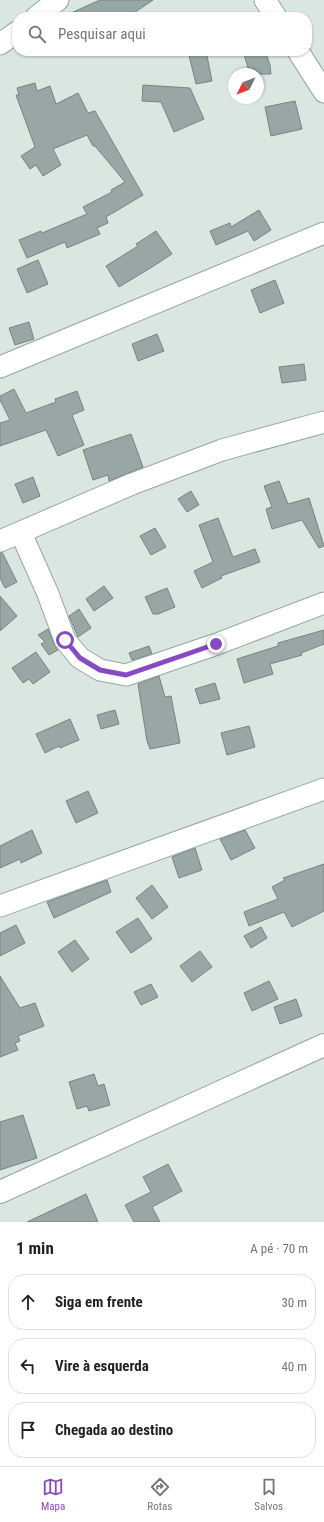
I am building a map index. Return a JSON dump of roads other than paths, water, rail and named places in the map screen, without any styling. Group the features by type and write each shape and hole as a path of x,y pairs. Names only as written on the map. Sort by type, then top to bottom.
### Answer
{"street":[{"path":"42,12 58,0"},
{"path":"265,0 273,12"},
{"path":"0,44 12,36"},
{"path":"301,56 324,92"},
{"path":"0,367 324,234"},
{"path":"0,541 132,484 222,450 324,422"},
{"path":"21,533 48,594 65,640 80,658 100,670 126,675 216,644 324,602"},
{"path":"0,906 324,789"},
{"path":"0,1192 324,1045"}]}
